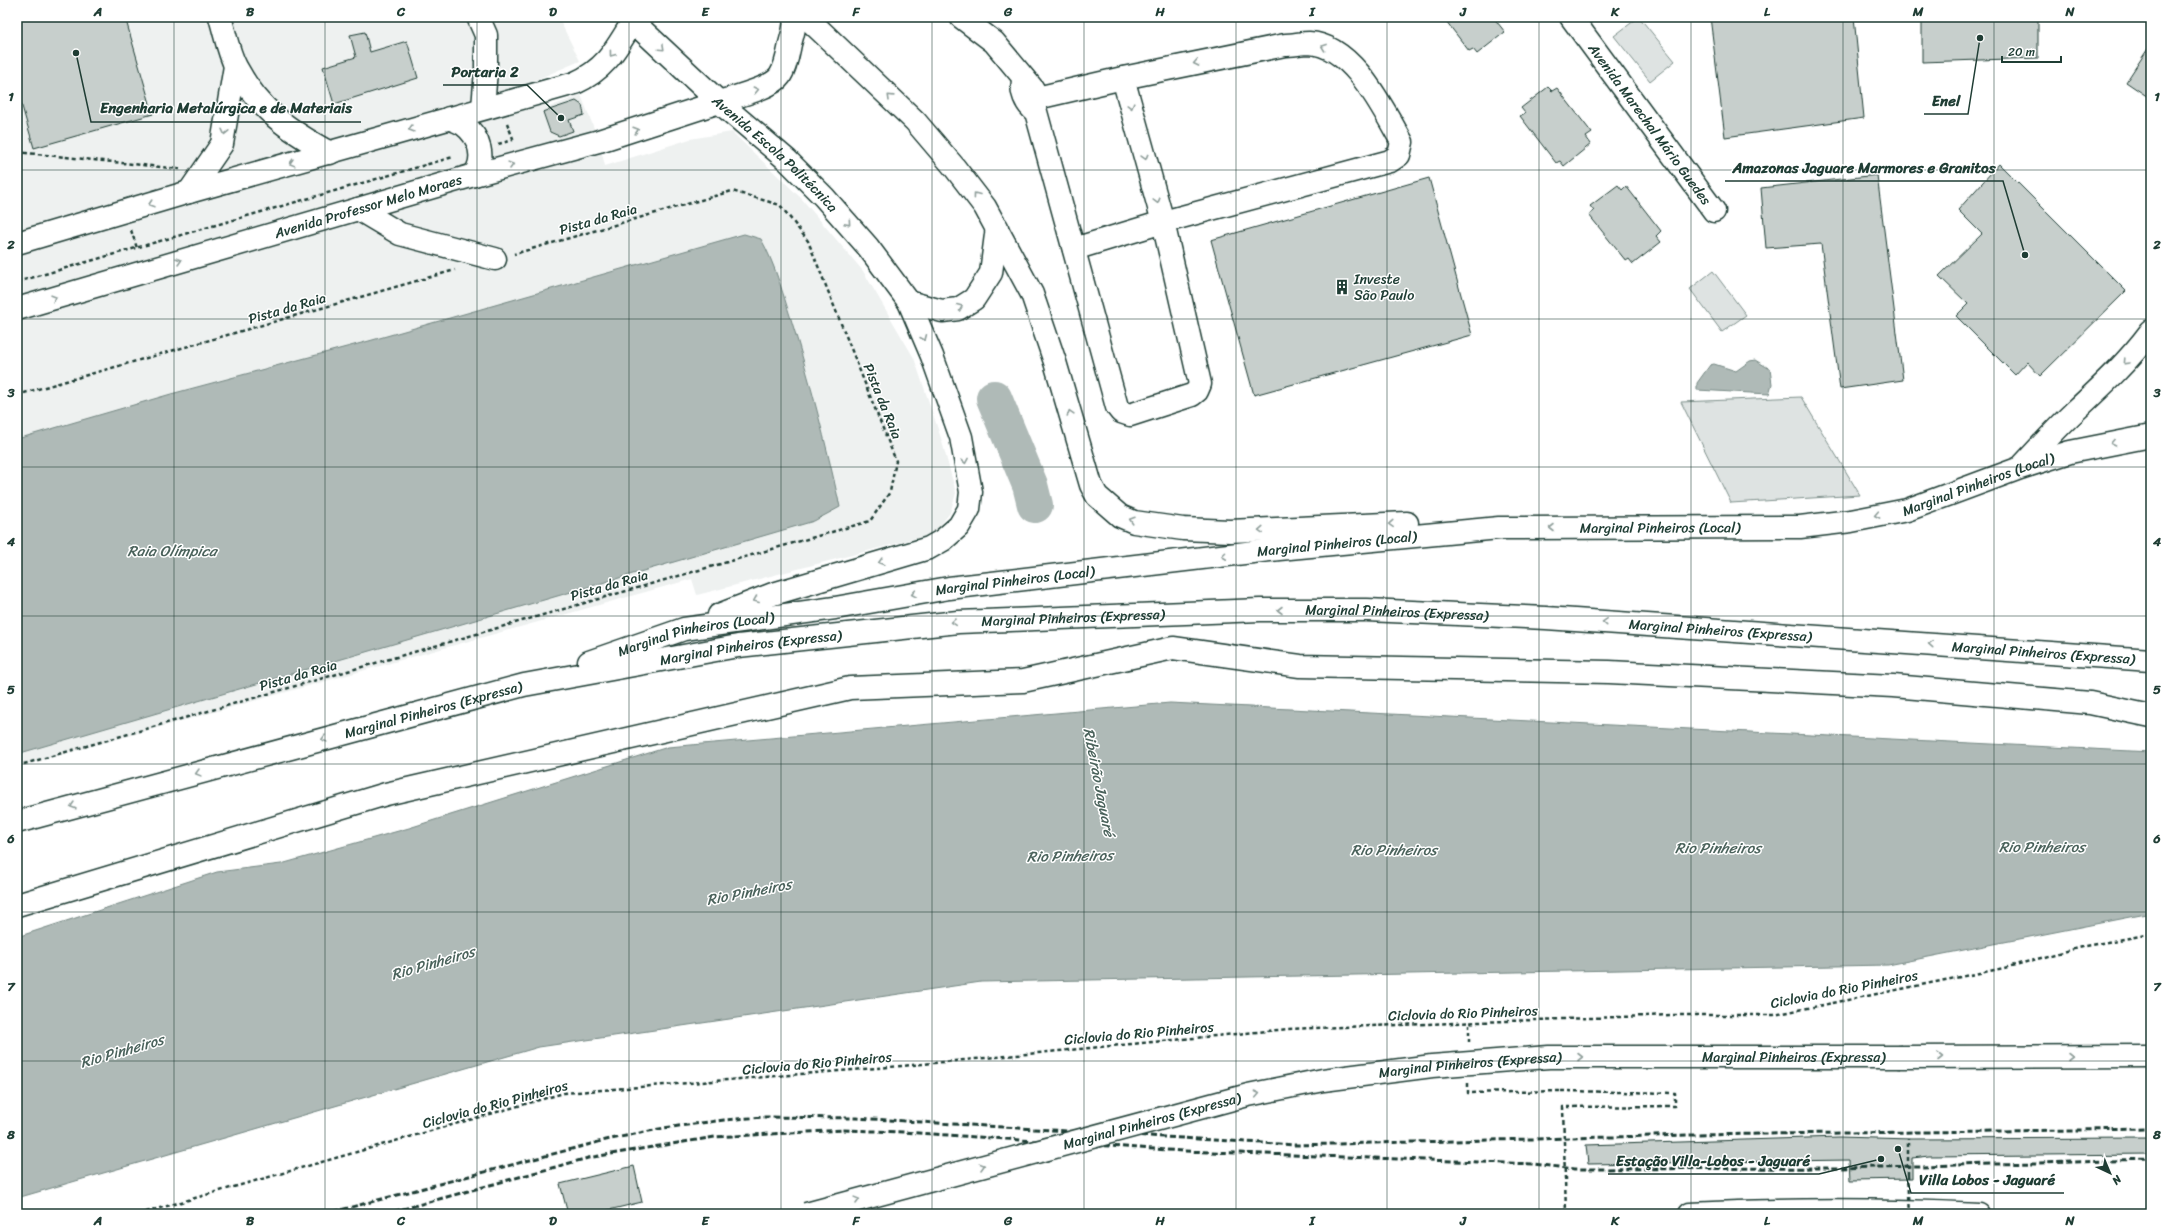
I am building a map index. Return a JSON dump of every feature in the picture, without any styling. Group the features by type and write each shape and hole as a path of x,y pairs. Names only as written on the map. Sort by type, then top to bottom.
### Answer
{"main road":[{"path":"220,17 236,66 257,99 269,113 301,137 330,153"},
{"path":"478,17 486,35 492,106"},
{"name":"Avenida Professor Melo Moraes","path":"17,309 474,175 659,123 719,102 769,87 780,76 785,64 795,21 794,17"},
{"path":"806,17 915,121 955,168 985,207 1032,294 1055,362 1092,485 1097,496 1120,516 1134,522 1183,529 1230,531 1440,522 1499,528"},
{"path":"960,17 994,42 1004,52 1033,89 1074,249 1118,407 1126,415 1130,415 1192,395 1199,388 1163,222 1124,78"},
{"name":"Avenida Marechal Mário Guedes","path":"1571,17 1714,211"},
{"path":"17,243 188,192 575,83 590,76 602,67 613,53 631,19"},
{"name":"Avenida Escola Politécnica","path":"631,19 719,102 787,160 824,197 868,247 909,302 932,356 961,437 971,492 970,508 959,526 943,540 929,548 773,594 684,629"},
{"path":"1036,105 1072,91 1124,78 1285,45 1309,43 1326,47 1356,69 1402,142 1399,155 1390,161 1163,222 1074,249"},
{"path":"188,192 222,144 236,66"},
{"path":"449,118 464,124 472,134 481,150 481,161 474,175"},
{"path":"358,209 400,234 495,259"},
{"path":"909,302 942,311 958,309 974,299 991,273 997,227"},
{"path":"2020,468 2072,414 2108,381 2137,351 2151,332"},
{"name":"Marginal Pinheiros (Local)","path":"524,685 684,629 835,608 949,588 1279,549 1499,528 1800,527 1851,520 1908,510 2020,468 2070,452 2151,436"},
{"name":"Marginal Pinheiros (Expressa)","path":"17,822 524,685 738,646 896,627 958,622 1260,610 1367,610 1546,618 2151,660"},
{"path":"17,905 386,794 850,688 1023,681 1173,648 1300,666 1609,672 1893,686 2090,703 2151,716"},
{"name":"Marginal Pinheiros (Expressa)","path":"806,1214 1248,1095 1323,1080 1432,1066 1549,1057 2151,1056"},
{"path":"1690,1214 1738,1212 1900,1211 1979,1214"}],"path":[{"path":"492,106 513,140 521,162"},
{"path":"17,282 513,140"},
{"path":"17,152 202,172"},
{"name":"Pista da Raia","path":"17,766 870,521 890,492 896,461 808,241 780,205 732,192 495,259"},
{"path":"125,212 144,272"},
{"name":"Pista da Raia","path":"17,395 457,270"},
{"name":"Ciclovia do Rio Pinheiros","path":"139,1214 564,1093 902,1066 1288,1029 1673,1015 1774,1014 2004,968 2085,946 2151,934"},
{"path":"1561,1091 1675,1093 1675,1106 1563,1107 1566,1214"},
{"path":"1908,1139 1910,1214"}],"shaded area":[{"path":"17,17 558,17 580,61 540,78 549,107 581,95 599,141 605,166 690,139 732,132 801,198 863,271 914,358 941,438 956,493 950,513 933,534 697,595 692,579 17,767"},
{"path":"1639,17 1675,61 1650,81 1614,36"},
{"path":"1713,271 1746,315 1722,332 1690,289"},
{"path":"1801,397 1860,495 1731,503 1681,402"}],"water":[{"name":"Raia Olímpica","path":"744,234 761,239 778,278 811,388 840,507 814,521 17,754 17,439 171,394 369,341"},
{"path":"1755,360 1770,369 1772,384 1769,394 1697,390 1697,383 1710,365 1714,364 1736,371 1750,361"},
{"name":"Rio Pinheiros","path":"1170,703 2151,752 2151,913 1888,965 981,982 539,1047 17,1198 17,937 217,872 281,864 409,828 668,747"}],"building":[{"path":"17,17 125,17 153,114 34,148 17,89"},
{"path":"1443,17 1493,17 1505,32 1477,54 1473,49 1469,51"},
{"path":"1710,17 1854,17 1864,118 1725,137"},
{"path":"1922,17 2038,17 2038,58 1922,62"},
{"path":"365,32 370,52 407,41 418,78 334,104 323,67 356,57 350,35"},
{"path":"2151,44 2151,99 2126,82"},
{"path":"1548,87 1552,91 1557,88 1592,133 1586,137 1591,144 1564,166 1560,161 1556,163 1520,116 1525,113 1521,108"},
{"path":"576,101 582,105 584,115 569,120 573,131 559,136 550,132 543,112"},
{"path":"1999,164 2126,291 2040,376 2027,362 2015,375 1956,316 1968,304 1939,276 1982,234 1958,210"},
{"path":"1877,175 1903,380 1840,389 1821,244 1766,248 1761,188"},
{"name":"Investe São Paulo","path":"1429,178 1472,335 1254,395 1211,240"},
{"path":"1618,185 1622,190 1626,186 1661,231 1656,236 1661,242 1633,264 1629,259 1626,261 1589,215 1594,211 1590,206"},
{"path":"1839,1137 1911,1139 2151,1138 2151,1154 1930,1156 1912,1158 1912,1179 1850,1180 1849,1160 1588,1164 1586,1145"},
{"path":"634,1166 642,1202 592,1214 568,1214 560,1184"}],"waterway":[{"name":"Ribeirão Jaguaré","path":"994,398 1030,485 1035,505"}],"railway":[{"path":"325,1214 606,1140 664,1128 724,1120 763,1117 856,1118 1295,1145 1690,1135 2151,1129"},
{"path":"385,1214 588,1158 715,1137 844,1130 903,1132 1183,1151 1534,1164 1575,1169 1840,1168 2151,1160"}],"place":[{"name":"Enel","path":"1980,38"},
{"name":"Engenharia Metalúrgica e de Materiais","path":"76,53"},
{"name":"Portaria 2","path":"561,118"},
{"name":"Amazonas Jaguare Marmores e Granitos","path":"2025,255"},
{"name":"Investe São Paulo","path":"1342,287"},
{"name":"Villa Lobos - Jaguaré","path":"1898,1149"},
{"name":"Estação Villa-Lobos - Jaguaré","path":"1881,1159"}]}
